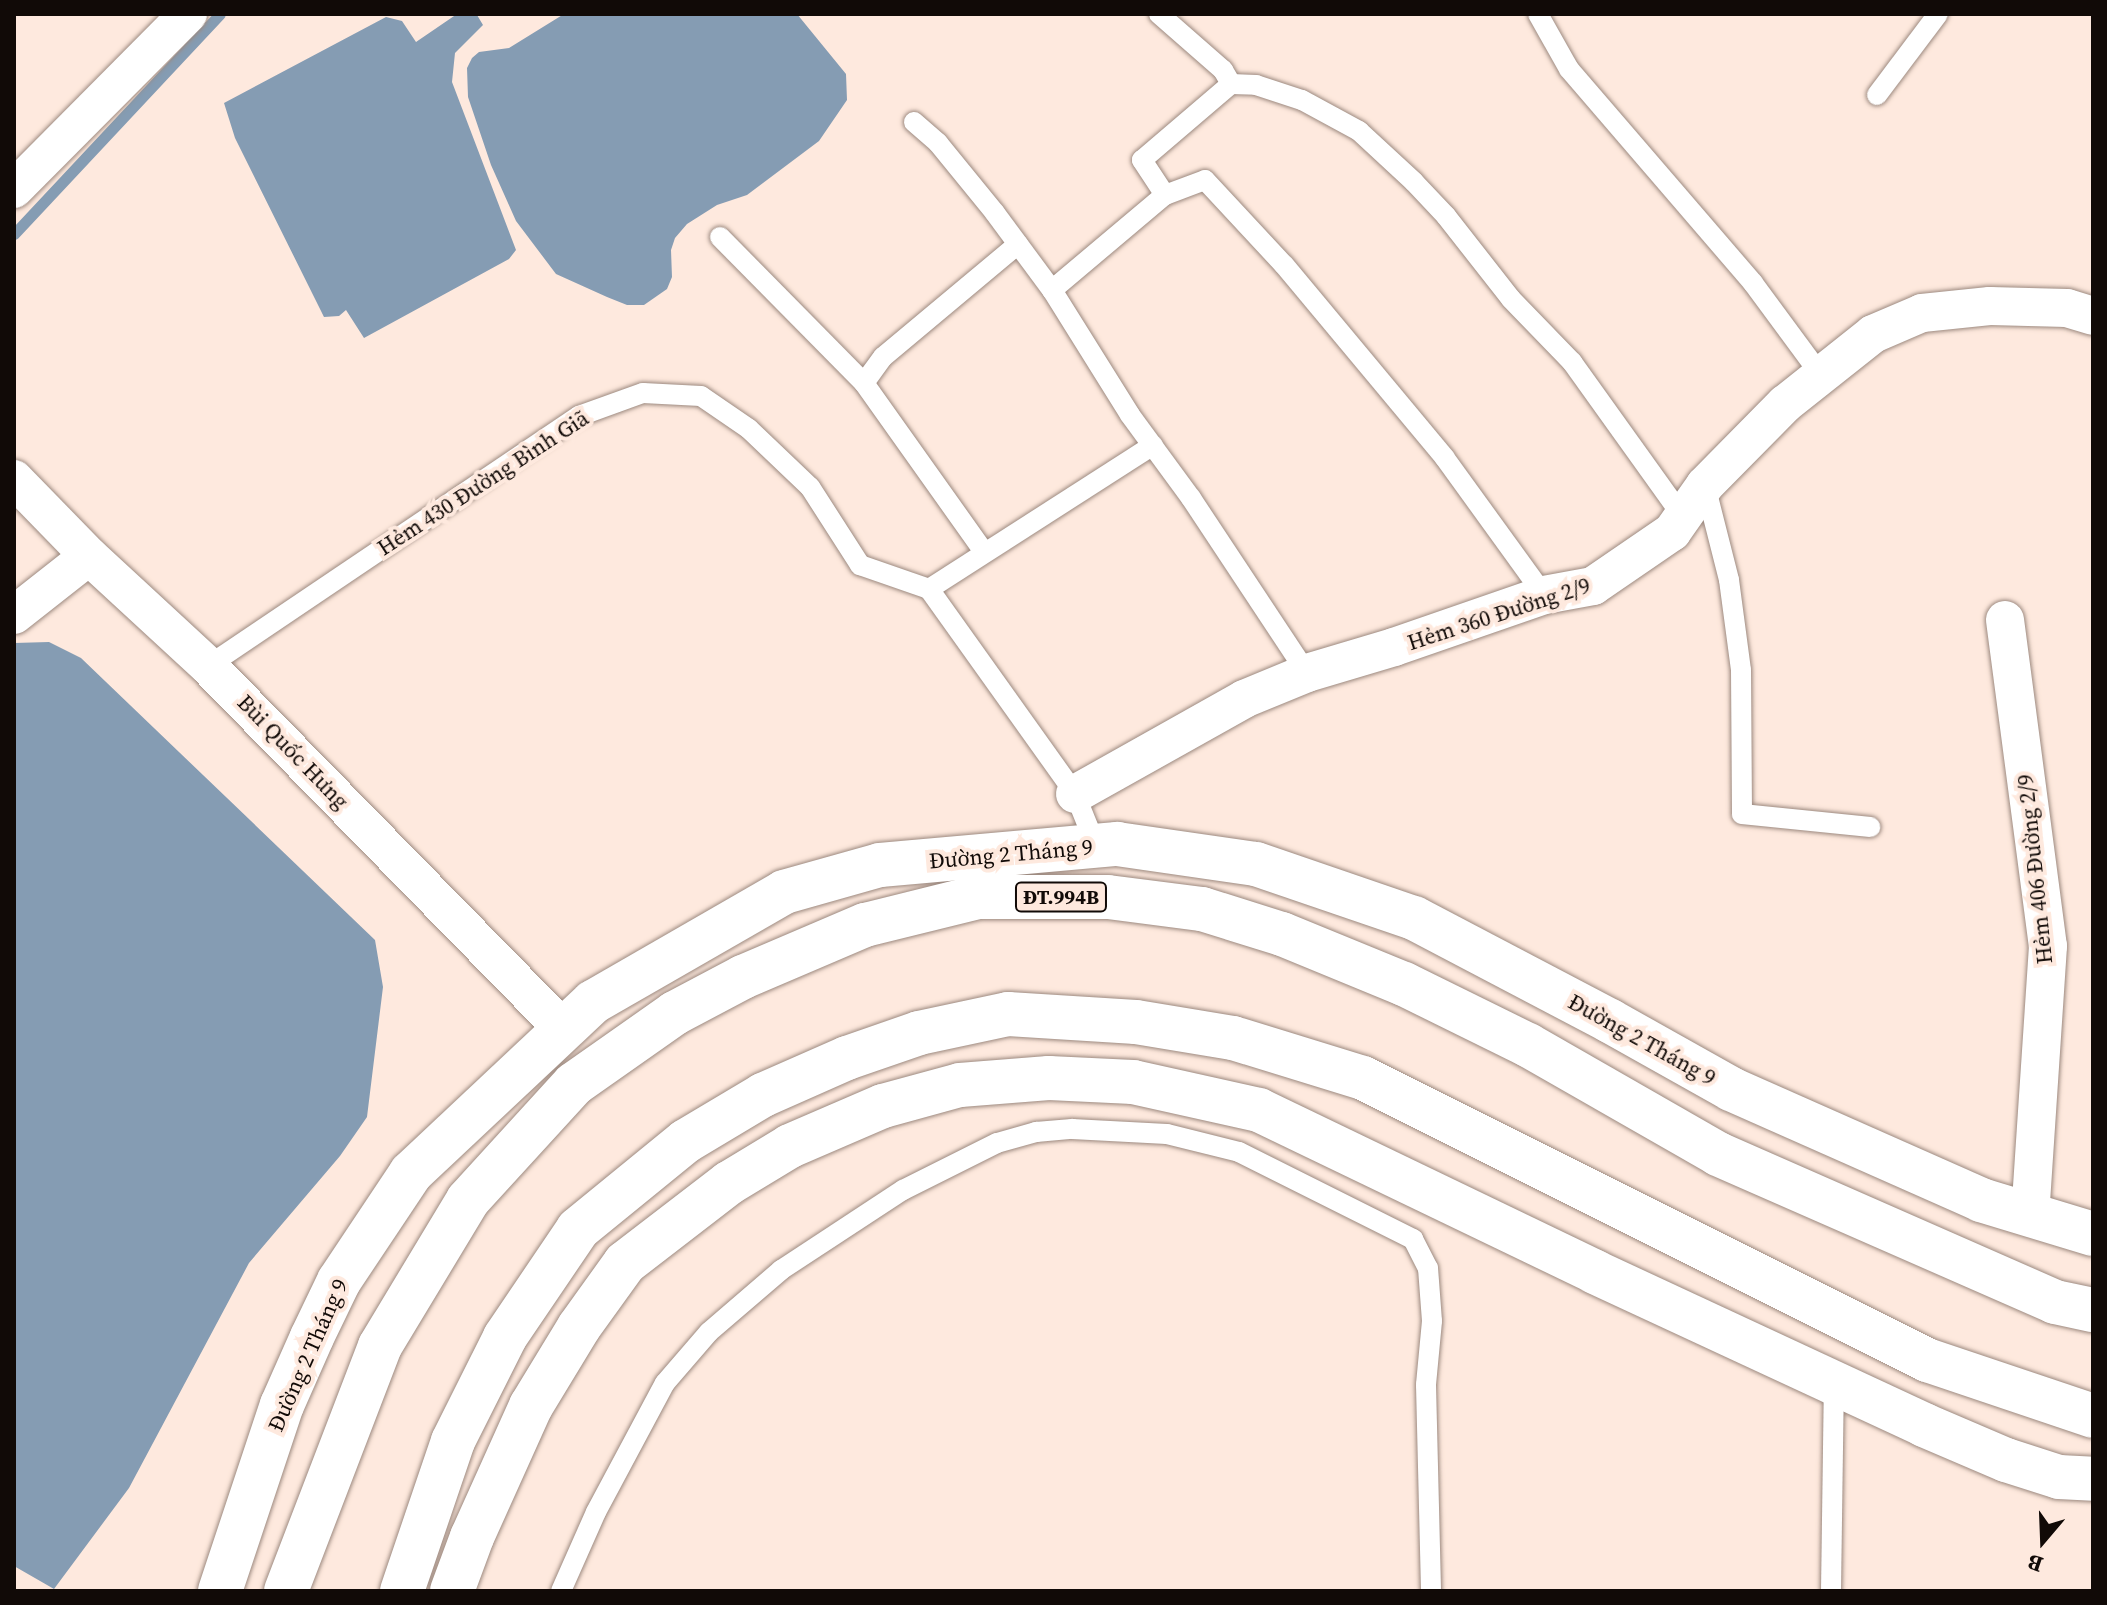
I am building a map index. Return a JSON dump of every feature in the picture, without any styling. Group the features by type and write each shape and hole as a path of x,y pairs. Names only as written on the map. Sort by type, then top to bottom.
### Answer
{"main road":[{"name":"Đường 2 Tháng 9","path":"220,1591 282,1405 339,1281 411,1173 593,1002 784,892 880,865 1117,844 1256,864 1414,918 1610,1021 1731,1089 1981,1200 2093,1234"},
{"name":"Đường 2 Tháng 9","path":"286,1591 380,1346 468,1200 574,1084 675,1013 743,977 865,925 978,897 1108,897 1202,909 1282,934 1404,984 1528,1045 1718,1154 2055,1302 2093,1310"},
{"path":"402,1591 453,1441 505,1337 578,1229 686,1141 763,1095 847,1058 919,1033 1008,1014 1136,1022 1233,1038 1363,1078 1927,1360 2093,1416"},
{"path":"452,1591 472,1537 531,1406 579,1327 625,1263 729,1183 790,1146 883,1106 960,1085 1049,1078 1133,1082 1259,1110 1834,1384 2006,1460 2059,1477 2093,1479"}],"street":[{"path":"14,189 188,14"},
{"name":"Hẻm 360 Đường 2/9","path":"1075,794 1244,699 1307,673 1394,647 1544,595 1593,586 1672,532 1705,485 1820,374 1873,334 1922,313 1990,306 2067,308 2093,316"},
{"name":"Bùi Quốc Hưng","path":"14,479 89,556 208,666 565,1031"},
{"path":"14,615 89,556"},
{"name":"Hẻm 406 Đường 2/9","path":"2005,620 2048,946 2030,1215"}],"lane":[{"path":"1159,14 1223,70 1231,84"},
{"path":"1538,14 1569,69 1699,218 1820,374"},
{"path":"1877,95 1938,14"},
{"path":"1165,195 1142,160 1231,84 1256,85 1302,100 1359,131 1446,216 1511,299 1572,362 1683,517"},
{"path":"914,122 938,143 1052,290 1307,673"},
{"path":"1052,290 1165,195 1205,180 1284,265 1445,458 1544,595"},
{"path":"720,237 864,383 984,552"},
{"path":"864,383 883,357 1018,244"},
{"name":"Hẻm 430 Đường Bình Giã","path":"208,666 579,416 643,393 701,396 749,429 810,487 860,565 929,589"},
{"path":"1096,846 1075,794 929,589 1153,445"},
{"path":"1705,485 1729,580 1741,670 1742,814 1870,827"},
{"path":"561,1591 596,1512 665,1383 709,1332 781,1270 903,1190 997,1143 1036,1132 1072,1129 1167,1134 1239,1152 1413,1239 1428,1268 1432,1321 1426,1385 1431,1591"},
{"path":"1831,1591 1834,1384"}],"water":[{"path":"457,14 477,15 483,25 455,53 452,82 516,250 509,259 364,338 346,310 339,316 324,317 235,138 224,103 386,17 402,21 416,42"},
{"path":"564,14 797,14 846,74 847,100 819,141 747,195 717,205 687,224 675,238 671,250 672,277 667,289 644,305 627,305 556,274 516,221 491,165 468,97 467,68 472,58 479,52 509,48"},
{"path":"49,642 81,658 375,940 383,987 367,1117 340,1156 249,1263 129,1488 54,1589 14,1566 14,643"}],"waterway":[{"path":"14,234 220,14"}]}
